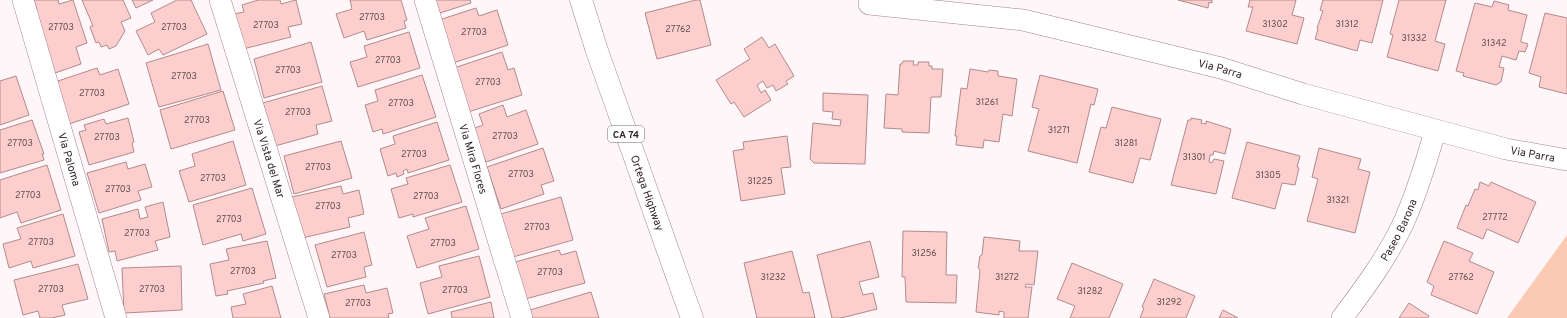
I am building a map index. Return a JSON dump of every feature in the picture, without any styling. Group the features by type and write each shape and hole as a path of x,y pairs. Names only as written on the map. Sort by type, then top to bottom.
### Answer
{"main road":[{"name":"Ortega Highway","path":"581,0 599,58 692,318"}],"street":[{"name":"Via Paloma","path":"23,0 116,318"},
{"name":"Via Vista del Mar","path":"220,0 319,318"},
{"name":"Via Mira Flores","path":"425,0 522,318"},
{"name":"Via Parra","path":"869,4 1023,20 1221,68 1303,94 1435,131 1506,149 1567,160"},
{"name":"Paseo Barona","path":"1342,318 1381,265 1402,226 1421,178 1435,131"}],"shaded area":[{"path":"1567,235 1567,318 1507,318"}],"building":[{"path":"34,0 58,0 59,4 73,0 87,43 76,47 81,64 55,73 35,11 37,10"},
{"path":"82,0 123,0 131,18 121,22 125,31 116,46 109,49 107,45 101,47 99,42 96,43 90,27 93,26"},
{"path":"132,0 153,0 136,8"},
{"path":"177,0 191,0 207,34 163,55 159,49 148,55 136,31 155,22 151,13"},
{"path":"258,0 280,0 281,4 296,0 302,24 288,27 291,37 243,49 234,14 244,12 242,5"},
{"path":"350,0 401,0 407,20 404,21 406,28 367,40 364,31 344,38 336,14 352,9"},
{"path":"433,0 470,0 471,3 440,13"},
{"path":"700,0 711,45 657,59 645,13"},
{"path":"1178,0 1212,0 1212,3 1209,2 1208,8"},
{"path":"1250,0 1296,0 1292,15 1304,18 1297,44 1246,31 1253,7 1248,7"},
{"path":"1323,0 1383,0 1372,43 1360,40 1357,51 1315,39 1323,11 1320,10"},
{"path":"1399,0 1446,0 1435,41 1445,44 1438,71 1387,57 1393,35 1390,34"},
{"path":"1494,1 1509,5 1508,10 1527,15 1521,42 1528,44 1525,52 1519,51 1516,60 1502,56 1499,67 1504,68 1501,82 1496,85 1463,76 1464,73 1456,71 1475,3 1492,7"},
{"path":"476,8 479,16 497,10 508,45 453,63 439,20"},
{"path":"1545,13 1567,18 1567,94 1539,87 1541,77 1529,73"},
{"path":"409,32 420,68 358,87 350,62 367,57 364,46"},
{"path":"762,37 769,48 775,44 794,76 786,81 788,84 776,91 773,85 767,88 763,81 757,85 761,93 765,90 771,100 744,117 734,102 731,104 716,80 750,59 744,49"},
{"path":"311,42 322,82 264,98 254,59"},
{"path":"208,44 221,90 159,107 146,63"},
{"path":"502,52 508,70 514,68 522,95 468,112 454,68"},
{"path":"903,61 914,61 913,65 918,65 918,62 929,62 929,66 932,66 932,69 943,69 941,97 931,97 929,133 902,132 902,129 884,128 886,94 898,95 900,64 902,64"},
{"path":"97,68 100,75 118,69 129,104 69,124 55,82"},
{"path":"970,69 988,72 989,70 998,71 998,76 1017,79 1012,116 1003,114 999,142 984,140 983,148 956,145 957,136 955,136 961,88 967,89"},
{"path":"422,75 436,117 383,134 382,129 373,132 365,105 378,101 375,90"},
{"path":"1040,75 1098,89 1094,105 1091,104 1077,163 1028,151 1039,109 1032,107"},
{"path":"16,76 29,115 0,125 0,81"},
{"path":"322,86 332,121 316,125 318,134 275,146 263,103"},
{"path":"223,91 235,130 171,149 160,110"},
{"path":"823,93 868,95 865,164 814,163 810,159 813,123 840,126 841,120 832,119 833,112 823,111"},
{"path":"503,105 507,117 526,110 538,144 486,162 472,129 483,125 479,114"},
{"path":"1112,107 1161,119 1150,160 1140,158 1133,183 1089,172 1101,127 1106,128"},
{"path":"128,118 134,142 132,143 134,152 89,165 79,132 86,130 84,125 104,119 106,124"},
{"path":"1191,118 1202,120 1201,123 1206,124 1206,121 1231,129 1225,154 1214,151 1213,155 1210,155 1209,162 1212,163 1214,159 1224,161 1216,194 1171,185 1188,120 1191,120"},
{"path":"32,120 44,154 42,154 44,160 0,173 0,130"},
{"path":"437,122 449,160 408,173 407,169 403,171 404,174 397,177 396,173 388,176 380,149 395,144 393,136"},
{"path":"787,136 791,167 781,168 785,194 741,201 733,151 744,149 743,142"},
{"path":"233,141 246,185 189,202 179,171 195,166 192,154"},
{"path":"341,141 352,178 294,194 284,156"},
{"path":"1247,142 1300,156 1295,185 1282,183 1275,209 1232,198"},
{"path":"543,148 554,181 541,185 544,194 501,209 487,167"},
{"path":"1319,148 1361,159 1358,169 1370,172 1355,233 1307,221 1318,179 1312,177"},
{"path":"126,162 128,169 145,164 152,187 138,191 141,200 99,213 87,173"},
{"path":"47,165 61,210 21,223 17,212 0,218 0,180"},
{"path":"450,165 462,202 413,217 413,214 399,218 391,189 408,184 406,178"},
{"path":"1480,182 1489,186 1491,182 1536,202 1518,243 1487,229 1483,239 1457,228 1466,205 1468,206 1475,189 1478,190"},
{"path":"341,186 343,194 359,190 364,214 348,218 350,227 302,238 292,197"},
{"path":"252,188 266,234 243,241 241,234 203,245 193,205"},
{"path":"561,197 573,240 513,257 501,214"},
{"path":"163,202 170,237 155,241 158,250 117,261 115,251 109,252 102,219 138,209 140,219 148,217 145,207"},
{"path":"466,206 479,249 417,268 407,236 429,229 425,218"},
{"path":"63,214 75,256 33,268 31,261 9,268 3,244 21,239 17,228"},
{"path":"903,231 947,232 946,275 957,275 956,303 906,302 905,277 902,277"},
{"path":"364,232 372,265 364,267 366,277 327,287 315,245"},
{"path":"984,237 1020,241 1019,251 1038,251 1034,285 1026,284 1025,287 1032,287 1028,318 1004,318 1004,312 999,311 999,315 976,312 980,270 978,268 980,256 982,255"},
{"path":"267,241 276,278 263,281 264,283 227,291 228,294 216,296 210,264 229,260 226,249"},
{"path":"870,241 879,277 859,282 863,295 873,293 877,309 841,318 832,318 817,255"},
{"path":"1444,241 1473,253 1469,261 1494,272 1477,314 1431,295 1434,286 1427,282"},
{"path":"559,250 561,255 576,251 585,283 525,299 515,262"},
{"path":"792,251 803,293 809,292 815,318 757,318 744,263"},
{"path":"479,256 490,297 428,314 420,283 442,277 439,266"},
{"path":"1072,263 1123,284 1109,318 1070,318 1075,306 1057,299"},
{"path":"78,264 88,299 62,305 65,315 52,318 40,318 38,311 23,315 14,280"},
{"path":"181,266 182,310 124,313 122,268"},
{"path":"1154,279 1195,296 1186,318 1140,318 1144,308 1142,307"},
{"path":"364,285 366,293 387,288 393,313 388,314 389,318 330,318 324,294"},
{"path":"272,286 281,318 233,318 231,307 246,304 243,294"},
{"path":"591,292 599,318 532,318 530,310"},
{"path":"491,302 494,318 452,318 451,312"},
{"path":"1409,303 1429,316 1428,318 1399,318"},
{"path":"1223,310 1238,318 1219,318"}]}
